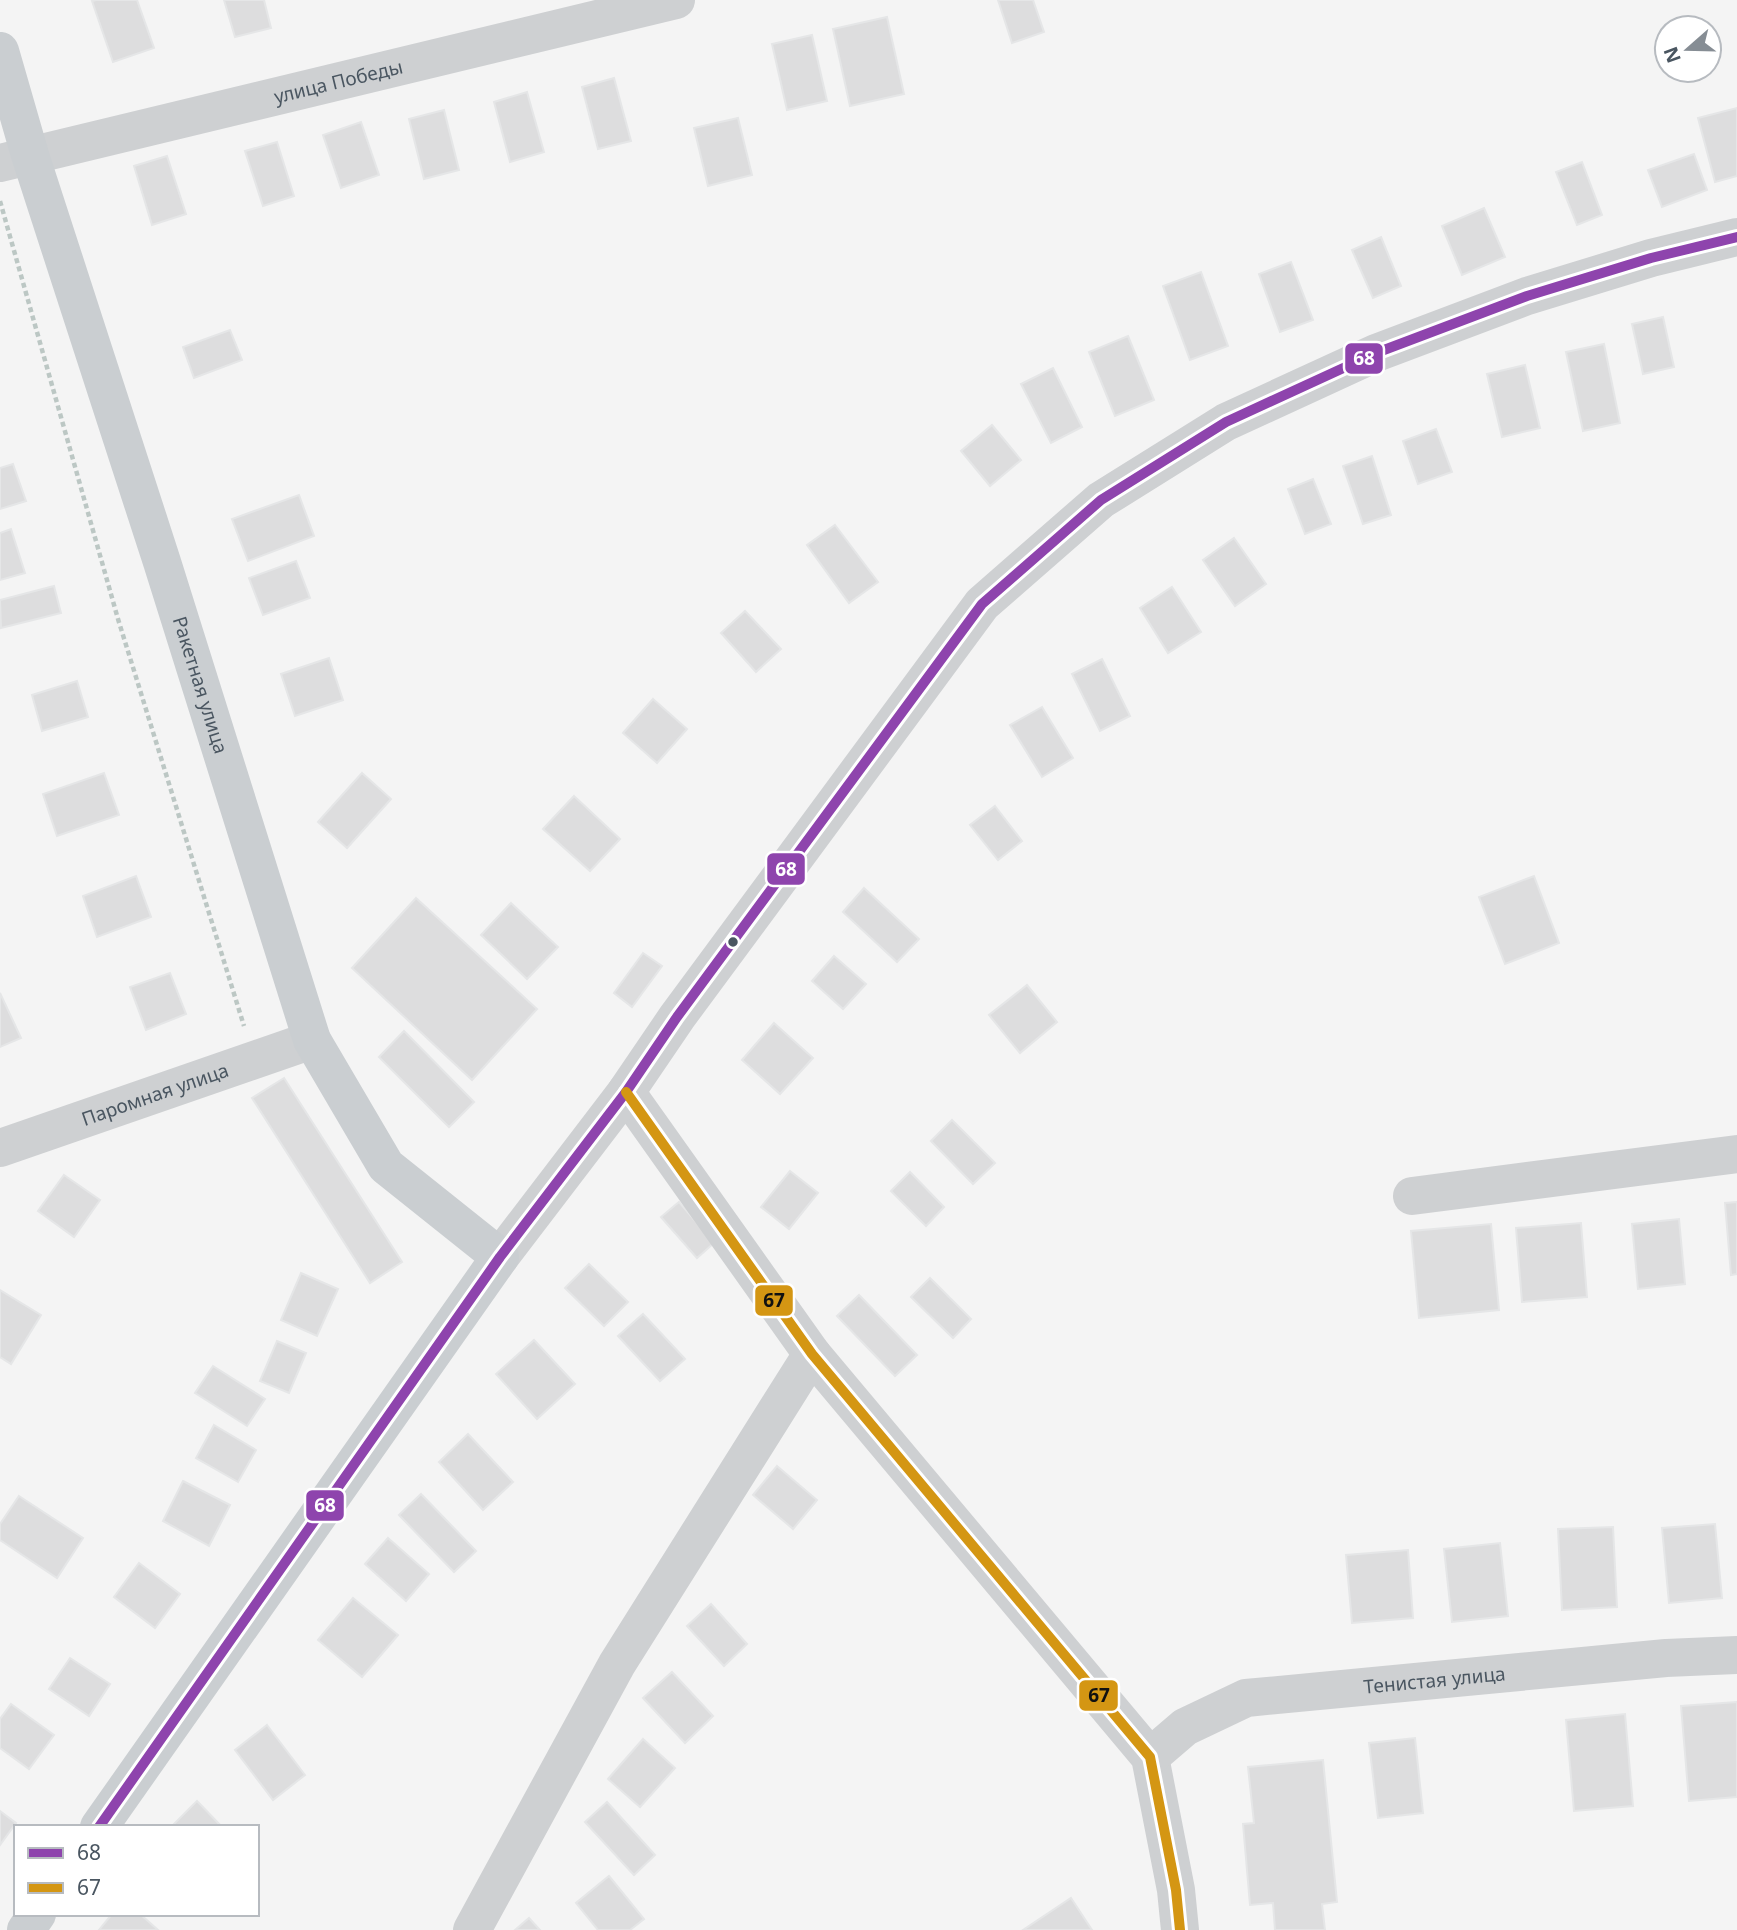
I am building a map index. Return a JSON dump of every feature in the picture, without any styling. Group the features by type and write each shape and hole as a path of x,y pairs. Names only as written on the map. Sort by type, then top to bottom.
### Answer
{"main road":[{"name":"Ракетная улица","path":"0,51 15,159 162,562 312,1040 386,1166 500,1257"},
{"path":"100,1825 500,1257"}],"street":[{"name":"улица Победы","path":"15,159 676,0"},
{"path":"500,1257 626,1092 677,1017 982,604 1101,500 1226,422 1376,354 1527,296 1651,257 1737,237"},
{"name":"Паромная улица","path":"0,1147 312,1040"},
{"path":"626,1092 812,1354 1150,1757 1176,1891 1180,1930"},
{"path":"1412,1196 1737,1154"},
{"path":"472,1930 617,1664 812,1354"},
{"name":"Тенистая улица","path":"1150,1757 1185,1727 1247,1698 1666,1658 1737,1655"}],"path":[{"path":"0,201 118,619 254,1060"}],"building":[{"path":"137,0 154,48 113,62 92,1"},
{"path":"224,0 264,0 271,28 235,37"},
{"path":"998,0 1033,0 1044,32 1012,43"},
{"path":"887,17 904,94 850,106 833,29"},
{"path":"812,35 827,101 787,110 772,44"},
{"path":"614,78 631,141 598,149 582,87"},
{"path":"527,92 544,152 510,162 494,102"},
{"path":"1737,108 1737,176 1715,182 1698,118"},
{"path":"444,110 459,170 424,179 409,119"},
{"path":"738,118 752,175 708,186 694,128"},
{"path":"361,122 379,175 341,188 323,135"},
{"path":"277,142 294,196 263,206 245,151"},
{"path":"1694,154 1707,190 1662,207 1648,170"},
{"path":"167,156 186,214 152,225 134,166"},
{"path":"1582,162 1602,215 1577,225 1556,172"},
{"path":"1484,208 1505,257 1462,275 1442,226"},
{"path":"1381,237 1401,286 1373,298 1352,250"},
{"path":"1291,262 1313,320 1280,332 1259,274"},
{"path":"1201,272 1228,346 1190,360 1163,286"},
{"path":"1663,317 1674,367 1643,374 1632,324"},
{"path":"230,330 242,360 194,378 183,347"},
{"path":"1128,336 1154,400 1115,416 1089,352"},
{"path":"1604,344 1620,423 1583,431 1566,352"},
{"path":"1525,365 1540,428 1502,437 1487,374"},
{"path":"1053,368 1082,427 1051,443 1021,384"},
{"path":"992,425 1021,460 990,486 961,451"},
{"path":"1436,429 1452,472 1418,484 1403,441"},
{"path":"1372,456 1391,515 1363,524 1343,466"},
{"path":"13,464 26,501 0,509 0,468"},
{"path":"1313,479 1331,524 1305,534 1288,489"},
{"path":"299,495 314,536 248,561 232,519"},
{"path":"835,525 878,582 849,603 807,545"},
{"path":"11,529 25,573 0,580 0,533"},
{"path":"1234,538 1266,584 1235,606 1203,560"},
{"path":"296,561 310,598 263,615 249,578"},
{"path":"54,586 61,613 1,628 0,600"},
{"path":"1172,587 1201,632 1168,653 1140,608"},
{"path":"745,611 781,649 756,672 721,633"},
{"path":"329,658 343,700 295,716 281,674"},
{"path":"1102,659 1130,716 1100,731 1072,674"},
{"path":"77,681 88,717 42,731 32,695"},
{"path":"653,699 687,729 657,763 623,733"},
{"path":"1042,707 1073,758 1042,777 1010,725"},
{"path":"104,773 119,815 57,836 43,794"},
{"path":"362,773 391,799 347,848 318,822"},
{"path":"574,796 620,839 590,871 543,829"},
{"path":"995,806 1022,841 998,860 970,825"},
{"path":"136,876 151,917 97,937 83,896"},
{"path":"1534,876 1559,943 1505,964 1479,897"},
{"path":"864,888 919,939 897,962 843,912"},
{"path":"416,898 537,1009 472,1080 352,968"},
{"path":"511,903 558,947 527,979 481,935"},
{"path":"643,953 662,966 632,1007 614,993"},
{"path":"834,956 866,984 843,1009 812,981"},
{"path":"170,973 186,1014 146,1030 130,987"},
{"path":"1027,985 1057,1022 1020,1053 989,1015"},
{"path":"0,993 21,1038 0,1047"},
{"path":"774,1023 813,1058 780,1094 742,1060"},
{"path":"404,1031 474,1102 449,1127 379,1057"},
{"path":"284,1078 402,1262 370,1283 252,1098"},
{"path":"952,1120 995,1163 973,1184 931,1141"},
{"path":"790,1171 818,1193 789,1229 761,1207"},
{"path":"910,1172 944,1207 926,1226 891,1191"},
{"path":"64,1175 100,1200 74,1237 38,1211"},
{"path":"679,1202 714,1243 697,1258 661,1217"},
{"path":"1737,1202 1737,1274 1731,1275 1725,1203"},
{"path":"1679,1219 1685,1284 1638,1289 1632,1224"},
{"path":"1581,1223 1587,1297 1522,1302 1516,1228"},
{"path":"1491,1224 1499,1310 1419,1318 1411,1231"},
{"path":"589,1264 628,1302 604,1326 565,1288"},
{"path":"301,1273 338,1289 317,1336 281,1320"},
{"path":"930,1278 971,1319 953,1338 911,1297"},
{"path":"0,1290 41,1315 11,1364 0,1357"},
{"path":"859,1295 917,1355 895,1376 837,1316"},
{"path":"643,1314 685,1359 660,1381 618,1336"},
{"path":"534,1340 575,1384 537,1419 496,1374"},
{"path":"277,1341 306,1353 289,1393 260,1381"},
{"path":"213,1366 265,1399 247,1426 195,1393"},
{"path":"214,1425 256,1450 238,1482 196,1458"},
{"path":"468,1434 513,1482 483,1510 439,1462"},
{"path":"777,1466 817,1500 793,1529 753,1495"},
{"path":"183,1481 230,1505 209,1546 163,1521"},
{"path":"421,1494 476,1551 454,1572 399,1515"},
{"path":"19,1496 83,1538 57,1578 0,1540 0,1524"},
{"path":"1715,1524 1722,1598 1669,1603 1662,1528"},
{"path":"1613,1527 1617,1607 1562,1610 1558,1529"},
{"path":"388,1538 429,1574 406,1601 365,1564"},
{"path":"1500,1543 1508,1616 1452,1622 1444,1549"},
{"path":"1408,1550 1413,1618 1352,1623 1346,1555"},
{"path":"139,1563 180,1594 155,1628 114,1597"},
{"path":"353,1598 398,1635 362,1677 318,1640"},
{"path":"711,1604 747,1644 724,1666 687,1626"},
{"path":"70,1658 110,1684 89,1716 49,1689"},
{"path":"672,1672 713,1716 685,1743 643,1698"},
{"path":"1737,1702 1737,1797 1689,1801 1681,1706"},
{"path":"11,1704 54,1735 29,1769 0,1748 0,1719"},
{"path":"1625,1714 1633,1806 1574,1811 1566,1720"},
{"path":"267,1725 305,1775 273,1800 235,1750"},
{"path":"1415,1738 1423,1813 1378,1818 1369,1743"},
{"path":"643,1739 675,1768 640,1807 608,1779"},
{"path":"1323,1760 1337,1902 1322,1904 1325,1930 1275,1930 1273,1903 1250,1905 1243,1824 1254,1823 1248,1767"},
{"path":"197,1801 220,1825 173,1825"},
{"path":"607,1802 655,1855 634,1875 585,1822"},
{"path":"0,1811 16,1823 0,1845"},
{"path":"609,1876 644,1919 630,1930 598,1930 576,1903"},
{"path":"1071,1898 1092,1930 1023,1930"},
{"path":"110,1916 142,1916 158,1930 99,1930"},
{"path":"529,1918 540,1930 515,1930"}],"transit line":[{"name":"68","path":"100,1825 500,1257 626,1092 677,1017 982,604 1101,500 1226,422 1376,353 1527,296 1651,258 1737,237"},
{"name":"67","path":"626,1092 812,1354 1150,1757 1176,1890 1180,1930"}]}
